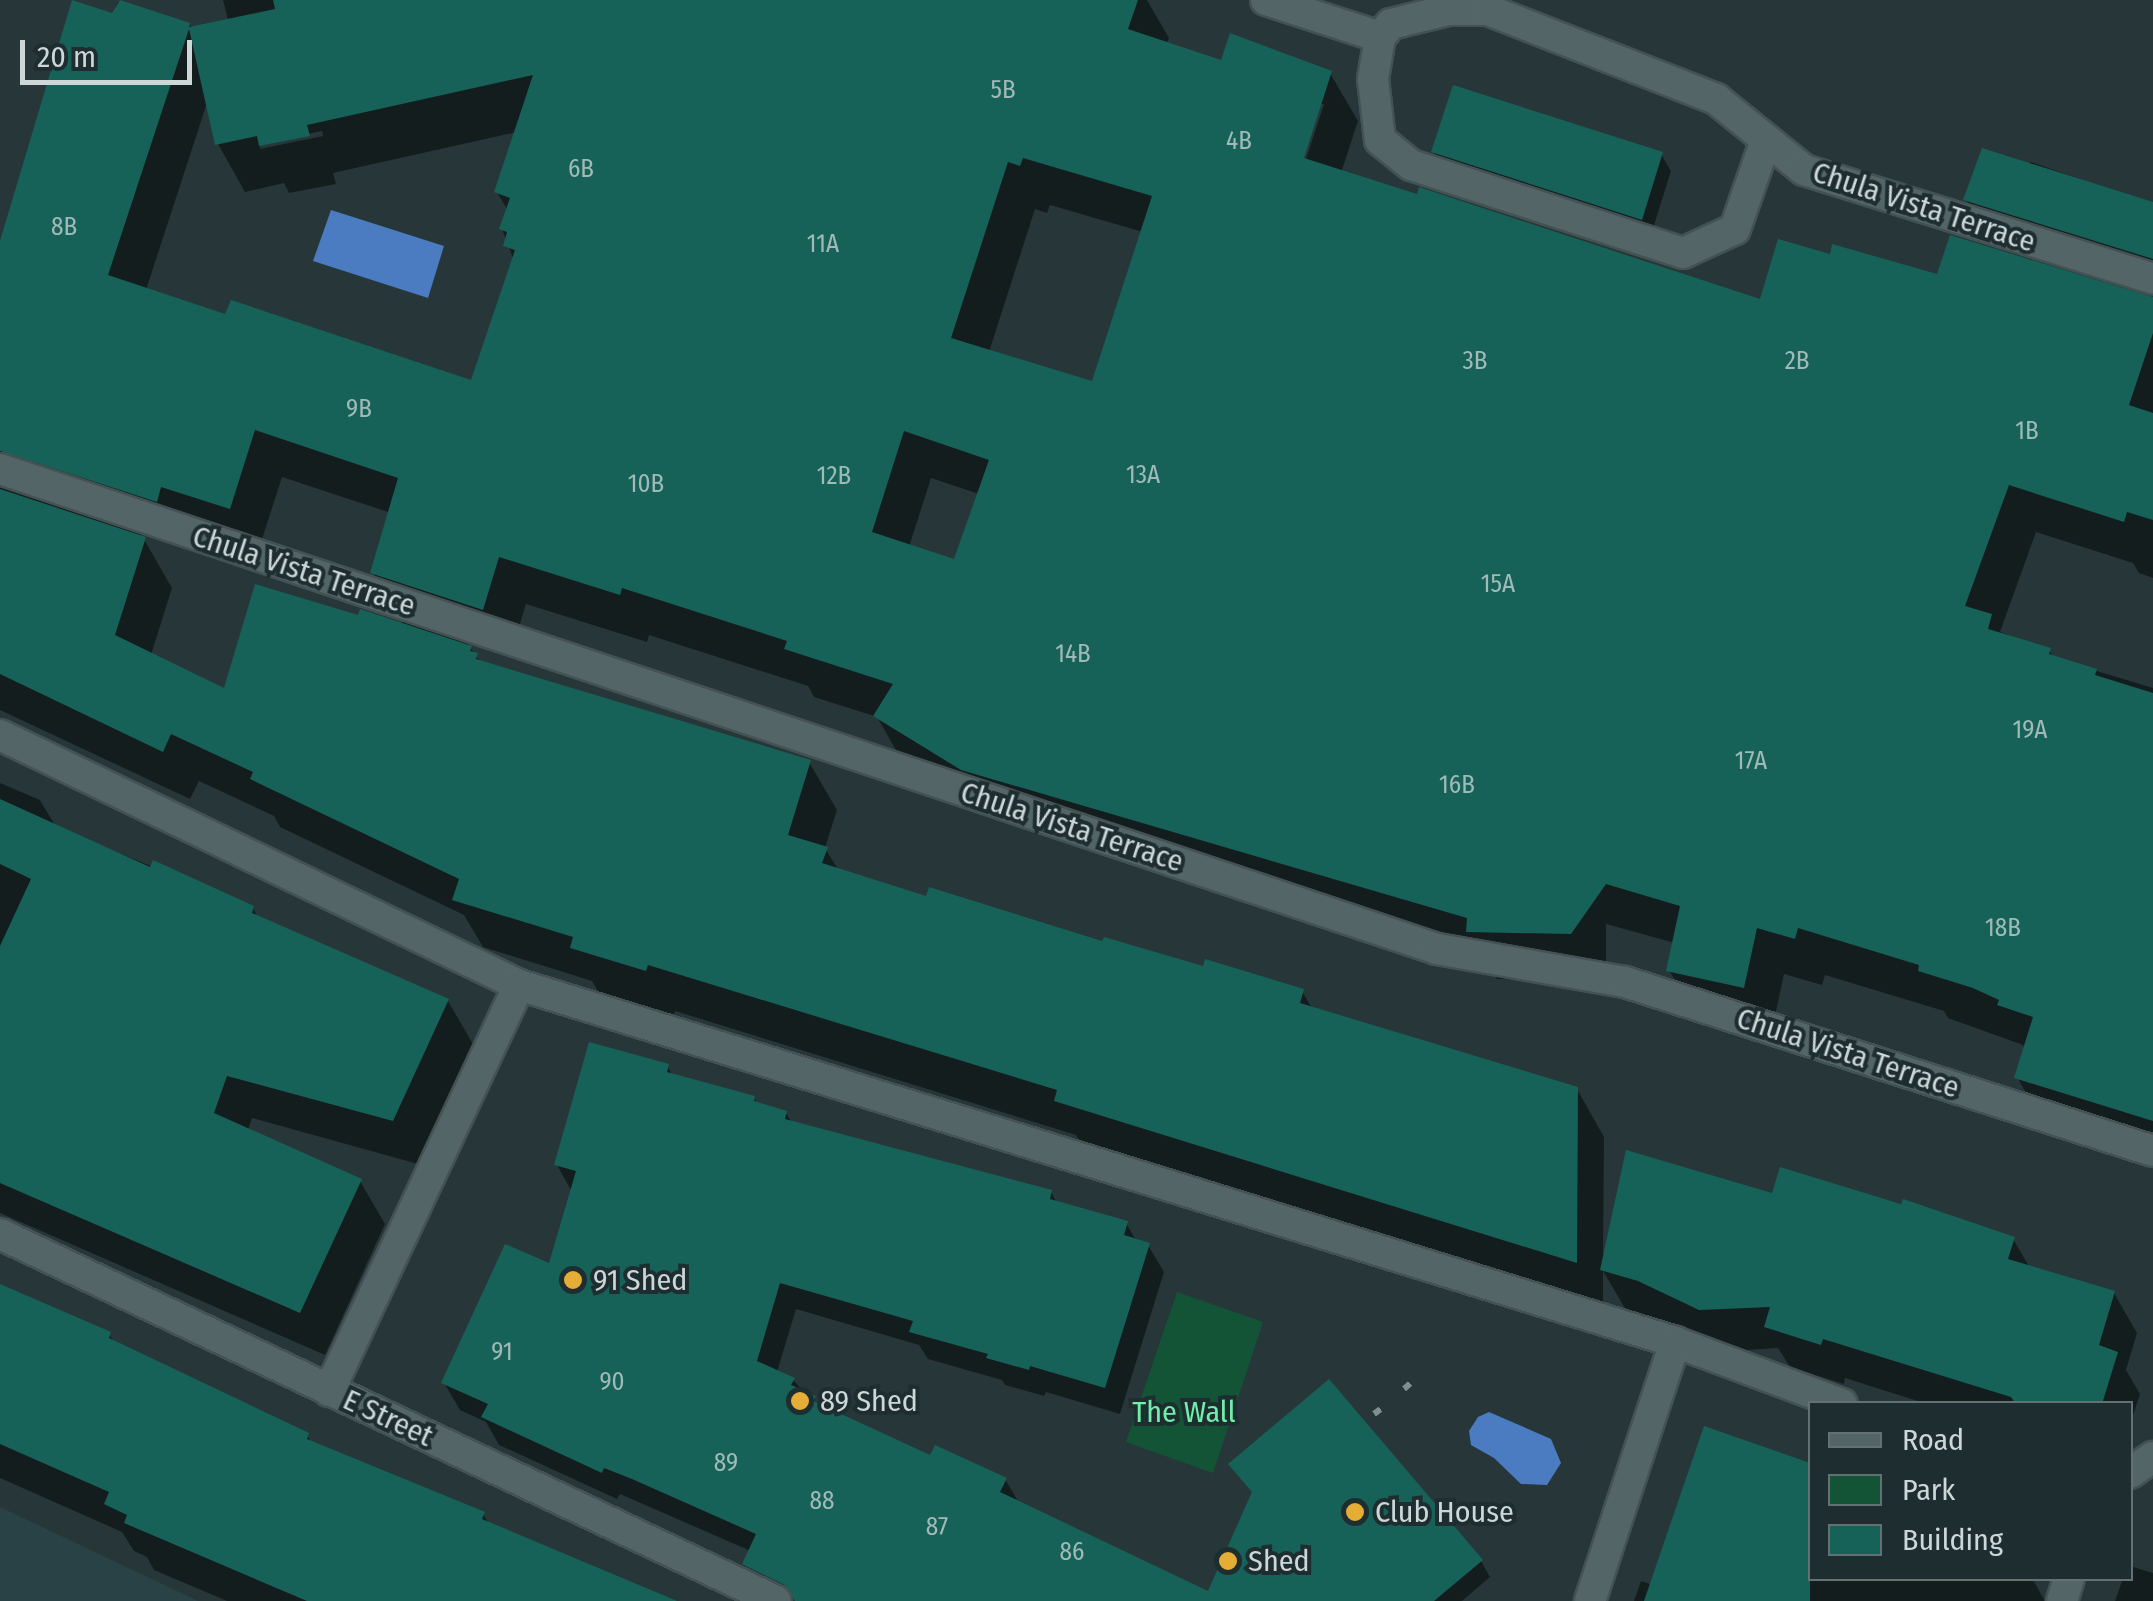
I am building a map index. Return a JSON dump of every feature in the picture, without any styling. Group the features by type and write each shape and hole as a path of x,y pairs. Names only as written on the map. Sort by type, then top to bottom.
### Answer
{"lane":[{"path":"1266,0 1380,37 1373,79 1380,140 1411,165 1683,253 1735,230 1766,140"},
{"name":"Chula Vista Terrace","path":"1380,37 1391,24 1448,10 1488,10 1716,99 1804,170 2153,278"},
{"name":"Chula Vista Terrace","path":"0,469 1438,949 1625,982 2153,1151"},
{"path":"0,736 519,985 1675,1342 1834,1401"},
{"path":"328,1390 519,985"},
{"name":"E Street","path":"0,1234 776,1601"},
{"path":"1590,1601 1675,1342"}],"path":[{"path":"1404,1389 1412,1380"},
{"path":"1374,1414 1382,1408"}],"shaded area":[{"path":"0,1507 198,1601 0,1601"}],"green space":[{"name":"The Wall","path":"1177,1292 1263,1322 1213,1473 1126,1442"}],"water":[{"path":"331,210 444,246 428,298 313,261"},
{"path":"1489,1412 1551,1439 1561,1463 1547,1485 1521,1484 1494,1458 1471,1445 1469,1431 1478,1417"}],"building":[{"path":"72,0 112,13 120,0 190,23 189,27 275,9 273,0 1138,0 1128,29 1221,60 1230,33 1332,71 1304,158 1417,194 1419,187 1760,299 1778,239 1830,254 1832,244 1937,274 1950,235 2153,297 2153,333 2129,405 2153,413 2153,520 2127,512 2124,522 2009,485 1965,606 1992,614 1988,629 2051,648 2049,654 2097,669 2095,675 2153,693 2153,1121 2014,1078 2033,1017 1997,1005 1999,1000 1973,988 1918,971 1919,965 1798,928 1795,939 1757,928 1744,988 1666,971 1680,906 1606,884 1571,934 1466,932 1467,918 961,770 873,716 893,684 784,649 787,641 622,588 620,595 499,557 483,610 370,573 398,478 255,430 230,509 161,487 157,502 0,451 0,241","holes":["189,29 215,145 257,136 259,146 310,136 307,125 533,75 494,192 510,198 499,229 507,232 503,246 515,250 471,380 231,300 225,314 108,275","1023,158 1152,196 1092,381 951,338 1008,162 1020,166","904,431 989,460 954,559 872,532"]},
{"path":"1453,85 1663,152 1642,220 1431,152"},
{"path":"1982,148 2153,202 2153,259 1963,200"},
{"path":"0,489 146,537 115,635 224,688 255,584 358,615 360,609 472,646 470,651 478,653 476,659 811,760 788,835 828,847 822,863 926,896 929,887 1102,941 1104,937 1203,966 1205,959 1304,989 1300,1003 1578,1087 1577,1263 1054,1101 1057,1090 648,965 646,971 570,948 573,937 452,900 459,879 250,779 253,772 171,734 163,752 0,674"},
{"path":"0,799 150,867 153,860 254,906 252,913 449,999 393,1121 227,1076 214,1113 362,1179 300,1313 0,1183 0,946 31,879 0,864"},
{"path":"589,1042 669,1064 667,1072 755,1096 754,1101 787,1111 785,1119 1052,1190 1050,1199 1128,1221 1124,1235 1150,1243 1105,1388 986,1358 988,1354 909,1332 913,1321 780,1283 757,1361 795,1378 791,1385 816,1396 813,1401 930,1455 935,1445 1007,1478 1000,1492 1208,1591 1252,1492 1228,1464 1329,1379 1483,1560 1434,1601 795,1601 785,1585 742,1564 756,1534 632,1479 604,1468 602,1473 481,1417 488,1404 441,1383 505,1244 549,1263 576,1171 554,1165"},
{"path":"1626,1150 1772,1193 1780,1167 1901,1204 1903,1199 2015,1237 2008,1259 2115,1291 2099,1345 2118,1352 2103,1401 2014,1401 1823,1339 1821,1345 1764,1327 1770,1307 1699,1310 1638,1281 1600,1270"},
{"path":"0,1284 111,1332 109,1338 309,1433 307,1439 485,1512 482,1519 677,1601 307,1601 124,1523 127,1515 104,1504 109,1492 0,1444"},
{"path":"1704,1426 1808,1462 1810,1601 1644,1601"}],"place":[{"name":"91 Shed","path":"573,1280"},
{"name":"89 Shed","path":"800,1401"},
{"name":"Club House","path":"1355,1512"},
{"name":"Shed","path":"1228,1561"}]}
